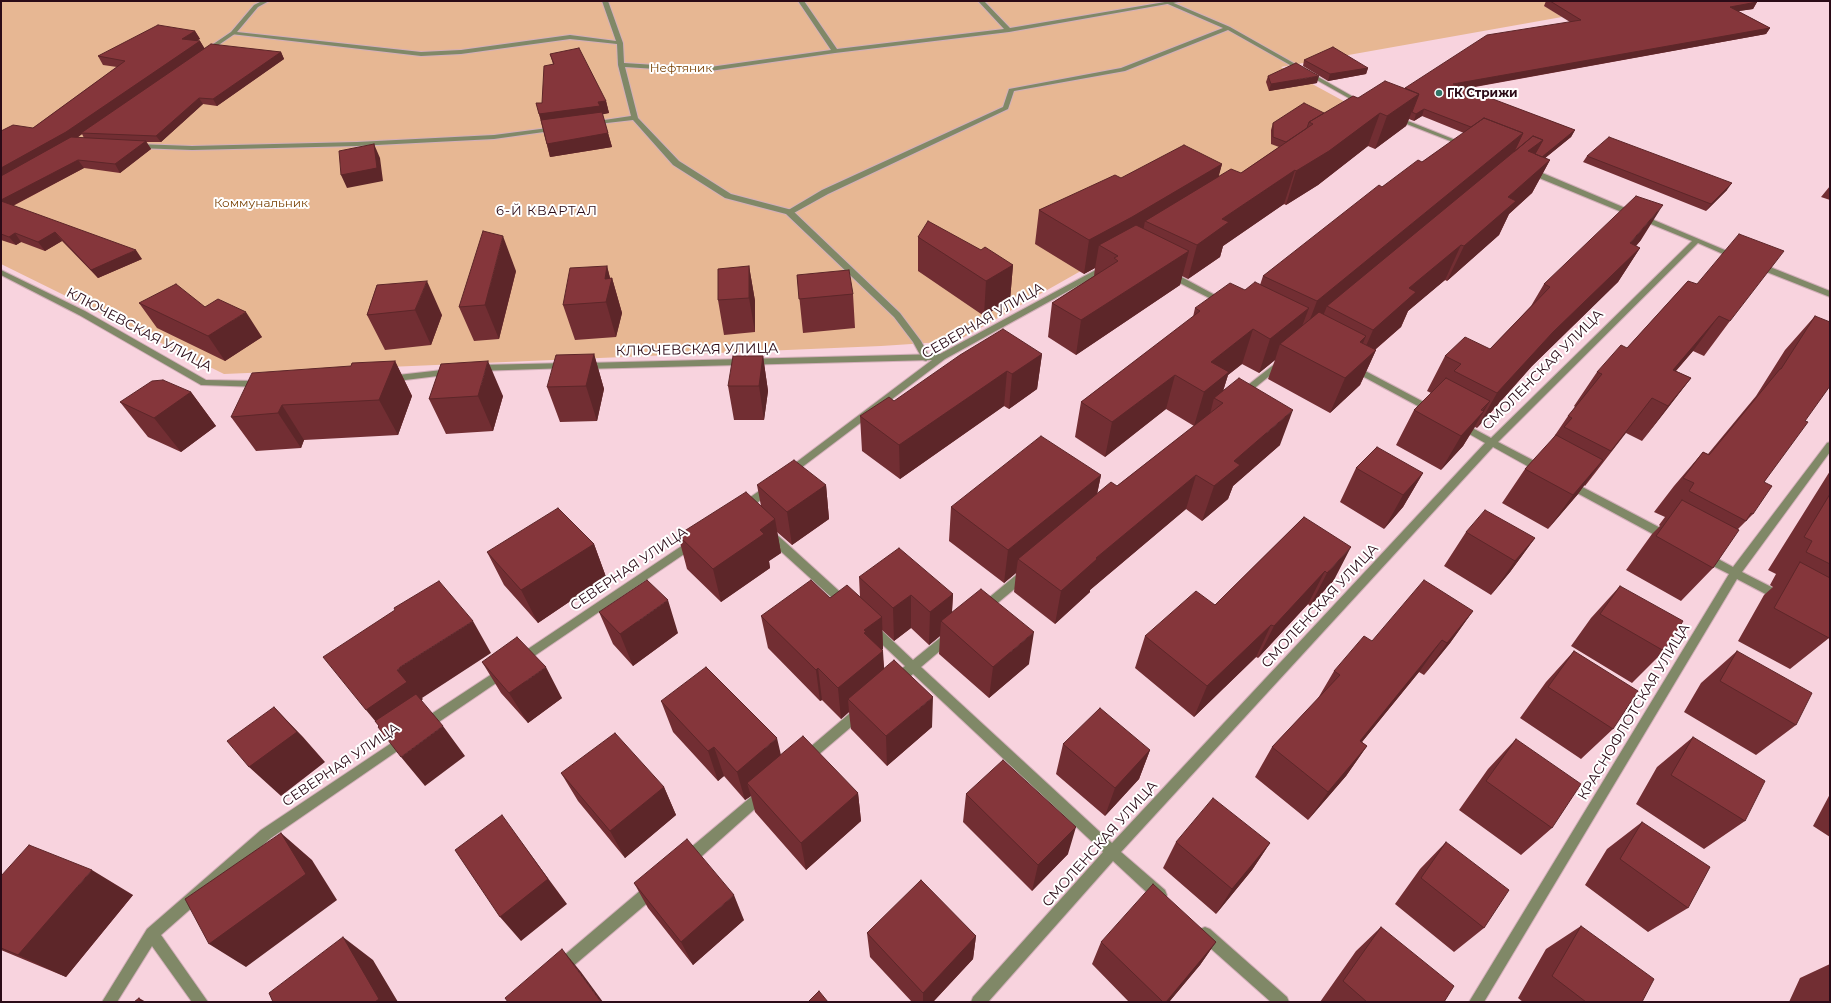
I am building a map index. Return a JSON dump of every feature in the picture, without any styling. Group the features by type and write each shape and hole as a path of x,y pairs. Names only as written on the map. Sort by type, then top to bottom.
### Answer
{"street":[{"path":"202,55 233,33 256,6 266,1"},
{"path":"605,1 620,43 621,65 635,118 676,163 728,196 789,212 897,315 916,341 926,358"},
{"path":"801,1 835,51"},
{"path":"981,1 1009,30"},
{"path":"621,65 703,70 835,51 1009,30 1181,1"},
{"path":"1168,2 1228,28 1368,106 1355,115"},
{"path":"789,212 825,192 1006,108 1011,90 1123,70 1228,28"},
{"path":"233,33 421,54 461,52 570,37 620,43"},
{"path":"1390,115 1471,147"},
{"path":"580,125 635,118"},
{"path":"130,145 192,148 356,144 494,137 565,128"},
{"path":"1522,168 1696,241 1830,294"},
{"name":"СМОЛЕНСКАЯ УЛИЦА","path":"978,1002 1112,852 1492,442 1696,241"},
{"name":"СЕВЕРНАЯ УЛИЦА","path":"856,614 756,522 739,511 942,357 1116,263"},
{"name":"КЛЮЧЕВСКАЯ УЛИЦА","path":"1,272 82,313 204,383 272,384"},
{"path":"1165,272 1235,307"},
{"name":"КЛЮЧЕВСКАЯ УЛИЦА","path":"379,380 468,370 942,357"},
{"path":"1232,402 1287,357"},
{"path":"1347,364 1547,472"},
{"name":"КРАСНОФЛОТСКАЯ УЛИЦА","path":"1476,1002 1735,573 1830,445"},
{"path":"1561,480 1680,543"},
{"name":"СЕВЕРНАЯ УЛИЦА","path":"109,1002 152,934 266,834 703,535"},
{"path":"1693,550 1789,602"},
{"path":"975,616 1036,565"},
{"path":"868,624 1112,852 1171,904"},
{"path":"889,687 956,631"},
{"path":"799,764 871,702"},
{"path":"678,868 768,790"},
{"path":"550,976 659,883"},
{"path":"1194,924 1282,1002"},
{"path":"152,934 201,1002"}],"green space":[{"name":"Коммунальник","path":"1,1 1570,1 1545,6 1562,17 1281,67 1349,104 1224,190 957,341 881,346 224,374 1,264"}],"building":[{"path":"1550,1 1754,1 1757,2 1730,7 1770,28 1453,84 1575,130 1542,157 1535,154 1543,140 1533,136 1514,152 1523,133 1484,118 1471,127 1424,109 1416,114 1412,112 1419,94 1405,88 1487,35 1581,20"},
{"path":"158,25 195,31 182,39 200,41 66,132 1,168 1,131 13,125 33,128 125,61 98,56"},
{"path":"211,44 281,52 213,99 199,98 156,136 81,133"},
{"path":"1333,47 1368,68 1330,74 1304,60"},
{"path":"579,48 606,101 598,102 600,106 539,114 536,103 542,103 544,66 554,64 550,54"},
{"path":"1296,63 1319,76 1271,84 1268,76"},
{"path":"1385,81 1419,94 1387,116 1380,113 1329,151 1296,171 1295,170 1222,219 1229,222 1197,245 1145,221 1231,169 1241,173 1313,124 1309,122 1353,96 1358,98"},
{"path":"1304,103 1324,113 1309,122 1307,128 1286,142 1273,137 1273,123"},
{"path":"602,112 608,133 547,144 541,120"},
{"path":"1484,118 1523,133 1317,301 1263,276 1379,185 1382,187 1418,160 1422,162"},
{"path":"1533,136 1543,140 1528,151 1550,160 1508,197 1516,201 1464,246 1461,245 1409,288 1416,292 1373,330 1327,306"},
{"path":"71,137 146,141 115,164 78,160 1,200 1,176"},
{"path":"1609,137 1732,183 1711,204 1587,156"},
{"path":"374,144 377,168 341,175 339,151"},
{"path":"1184,145 1222,164 1132,217 1089,240 1039,210 1115,175 1121,178"},
{"path":"1636,196 1663,205 1630,243 1640,248 1553,332 1497,393 1454,371 1461,364 1445,356 1465,337 1490,349 1550,287 1544,284"},
{"path":"1,201 136,250 91,270 55,232 38,242 15,233 9,237 1,234"},
{"path":"928,221 981,250 985,247 1013,265 986,281 918,237"},
{"path":"1136,225 1189,251 1081,320 1052,303 1118,261 1114,258 1118,256 1099,245"},
{"path":"483,231 503,236 485,305 459,307"},
{"path":"1739,234 1784,251 1730,321 1719,316 1673,370 1691,378 1668,406 1652,398 1611,451 1564,427 1572,418 1568,416 1602,374 1597,372 1621,345 1627,348 1688,281 1697,284"},
{"path":"607,266 605,279 612,278 606,302 563,305 570,268"},
{"path":"749,266 749,298 718,300 718,269"},
{"path":"849,270 853,294 799,299 797,275"},
{"path":"427,281 415,310 367,315 377,285"},
{"path":"1255,282 1309,308 1270,339 1253,329 1211,362 1229,372 1204,392 1175,375 1112,422 1081,402 1200,311 1195,308 1230,283 1245,290"},
{"path":"176,284 205,307 218,299 246,312 208,336 139,303"},
{"path":"1319,312 1366,336 1360,342 1376,350 1345,378 1280,344"},
{"path":"1815,316 1830,322 1830,386 1805,421 1808,422 1764,482 1772,486 1753,514 1751,513 1746,521 1689,491 1694,483 1683,478 1703,452 1709,455 1781,369"},
{"path":"1003,329 1042,354 1012,374 1007,371 899,445 860,416 889,397 894,401 960,355"},
{"path":"594,354 586,386 547,387 556,355"},
{"path":"733,356 763,356 759,386 728,386"},
{"path":"395,361 379,400 282,405 278,413 231,417 252,373 351,366 352,363"},
{"path":"488,361 478,396 429,399 441,364"},
{"path":"1239,378 1293,410 1234,461 1240,465 1214,486 1196,475 1096,558 1097,559 1061,591 1018,559 1111,482 1117,486 1223,403 1214,398"},
{"path":"1446,378 1490,401 1481,410 1484,411 1461,436 1414,410"},
{"path":"163,380 191,392 154,418 120,402 152,381"},
{"path":"1556,435 1603,460 1573,495 1525,469"},
{"path":"1041,436 1101,475 1008,550 951,507"},
{"path":"1377,447 1423,473 1403,495 1356,468"},
{"path":"794,460 826,485 787,512 757,485"},
{"path":"746,492 775,519 760,530 764,534 713,569 678,535"},
{"path":"1830,494 1830,564 1806,552 1812,541 1804,537"},
{"path":"1682,500 1739,530 1713,568 1656,536"},
{"path":"558,508 594,544 521,590 487,552"},
{"path":"1485,510 1535,538 1515,561 1466,532"},
{"path":"1304,517 1351,547 1327,573 1325,571 1274,626 1271,625 1207,686 1145,636 1196,591 1215,605"},
{"path":"899,548 953,594 930,612 911,595 893,608 859,577"},
{"path":"1800,562 1830,578 1829,638 1774,608"},
{"path":"647,580 668,600 620,634 599,612"},
{"path":"811,580 830,598 847,585 882,617 864,630 866,632 864,633 883,651 838,688 818,668 816,670 761,616"},
{"path":"1424,580 1473,611 1447,643 1442,640 1360,741 1367,746 1328,792 1272,747 1340,675 1334,671 1364,636 1372,641"},
{"path":"439,581 473,621 400,667 397,670 407,682 366,710 323,657 395,610 394,608"},
{"path":"1620,586 1683,621 1664,651 1600,614"},
{"path":"981,589 1034,632 993,667 941,621"},
{"path":"517,637 546,667 509,693 482,662"},
{"path":"1574,651 1638,691 1613,729 1548,687"},
{"path":"1737,651 1812,693 1796,725 1720,681"},
{"path":"894,660 933,697 886,736 848,699"},
{"path":"706,667 777,738 737,772 714,747 708,751 661,701"},
{"path":"416,694 443,726 401,757 375,721"},
{"path":"274,707 297,732 249,767 227,741"},
{"path":"1100,708 1150,750 1115,788 1063,744"},
{"path":"615,733 664,787 610,831 561,773"},
{"path":"803,736 858,793 801,843 747,783"},
{"path":"1693,737 1765,781 1745,821 1671,775"},
{"path":"1516,739 1581,784 1552,828 1486,781"},
{"path":"1003,760 1076,827 1038,865 966,794"},
{"path":"1213,798 1270,843 1232,889 1176,842"},
{"path":"502,815 548,879 500,917 455,850"},
{"path":"1642,822 1710,867 1688,908 1620,859"},
{"path":"281,833 306,874 209,944 185,899"},
{"path":"687,839 734,895 681,942 634,883"},
{"path":"1446,842 1509,890 1484,928 1421,878"},
{"path":"29,845 92,870 18,955 1,948 1,876"},
{"path":"921,880 976,936 923,993 867,933"},
{"path":"1153,884 1216,942 1166,1002 1163,1002 1101,942"},
{"path":"1581,926 1654,979 1642,1002 1586,1002 1552,976"},
{"path":"1381,927 1454,986 1444,1002 1367,1002 1343,981"},
{"path":"343,937 379,999 375,1002 273,1002 269,993"},
{"path":"562,949 601,1002 508,1002 505,998"},
{"path":"819,991 828,1002 808,1002"},
{"path":"139,998 141,1002 134,1002"}],"place":[{"name":"ГК Стрижи","path":"1439,93"}],"district":[{"name":"6-Й КВАРТАЛ","path":"547,211"}],"park label":[{"name":"Нефтяник","path":"681,68"}]}
